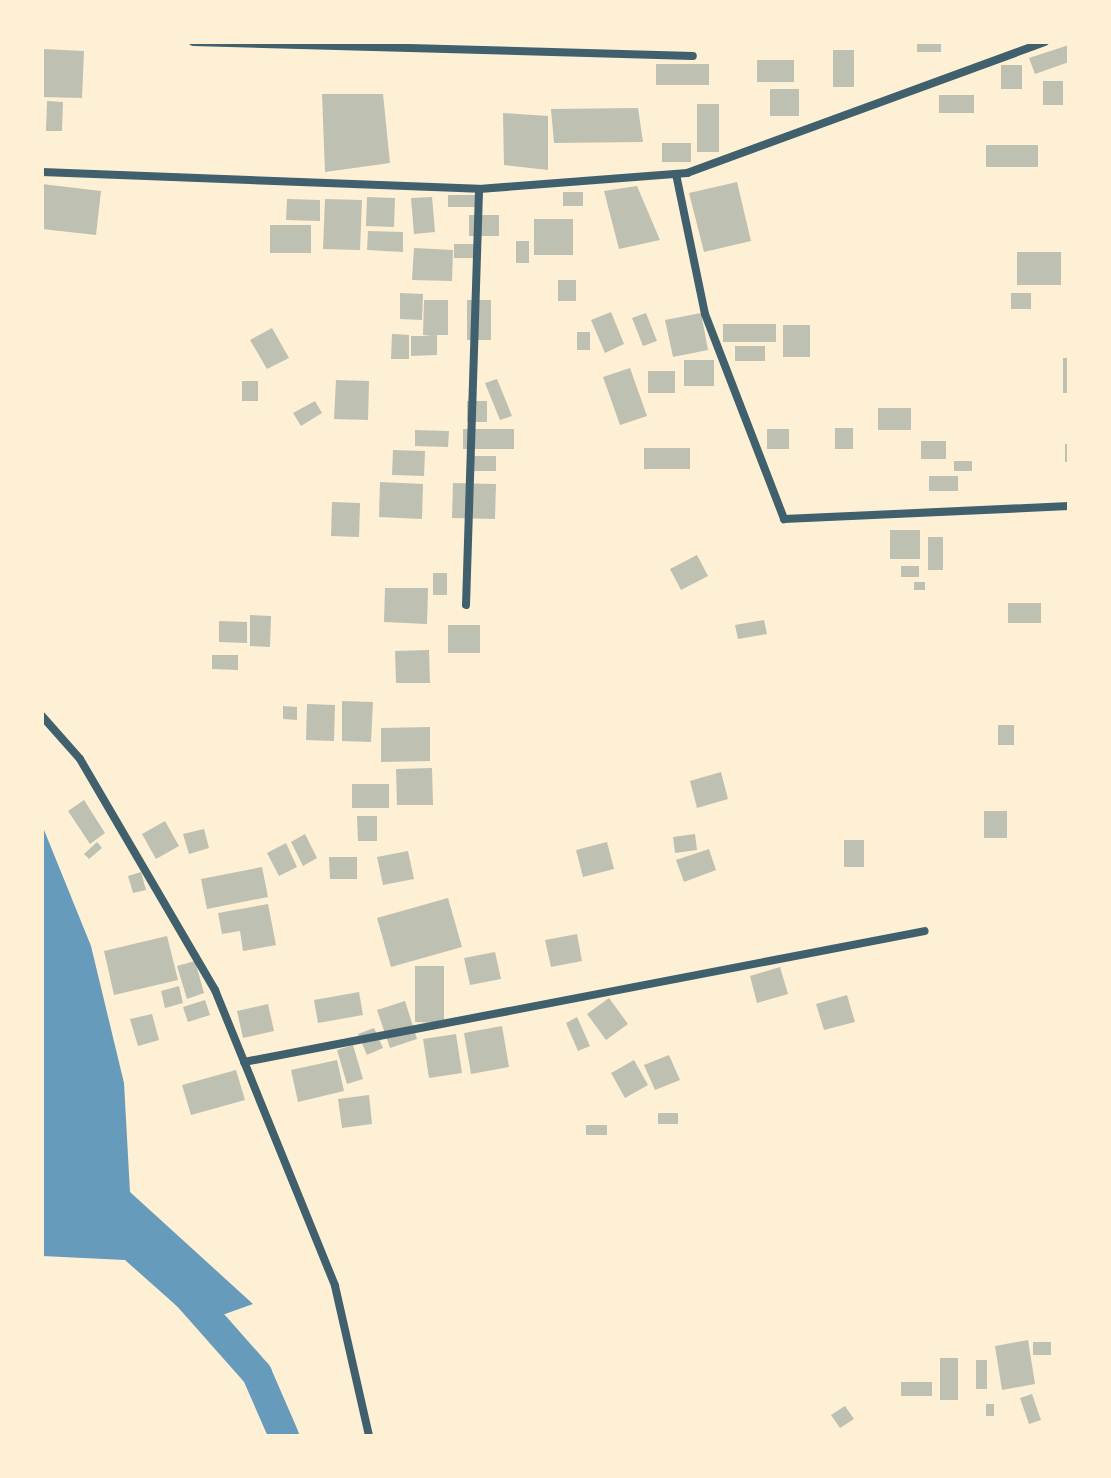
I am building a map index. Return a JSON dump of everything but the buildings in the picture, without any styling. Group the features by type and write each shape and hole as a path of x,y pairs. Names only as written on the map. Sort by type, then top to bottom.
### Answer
{"street":[{"path":"193,42 693,56"},
{"path":"42,172 479,189 676,174 1045,42"},
{"path":"676,174 705,314 784,519 1069,506"},
{"path":"466,605 479,189"},
{"path":"42,716 80,759 199,962 244,1062 335,1286 369,1436"},
{"path":"244,1062 925,931"}],"water":[{"path":"42,825 91,946 124,1083 130,1192 253,1304 197,1324 125,1260 42,1256"}],"waterway":[{"path":"181,1288 257,1374 284,1436"}]}
